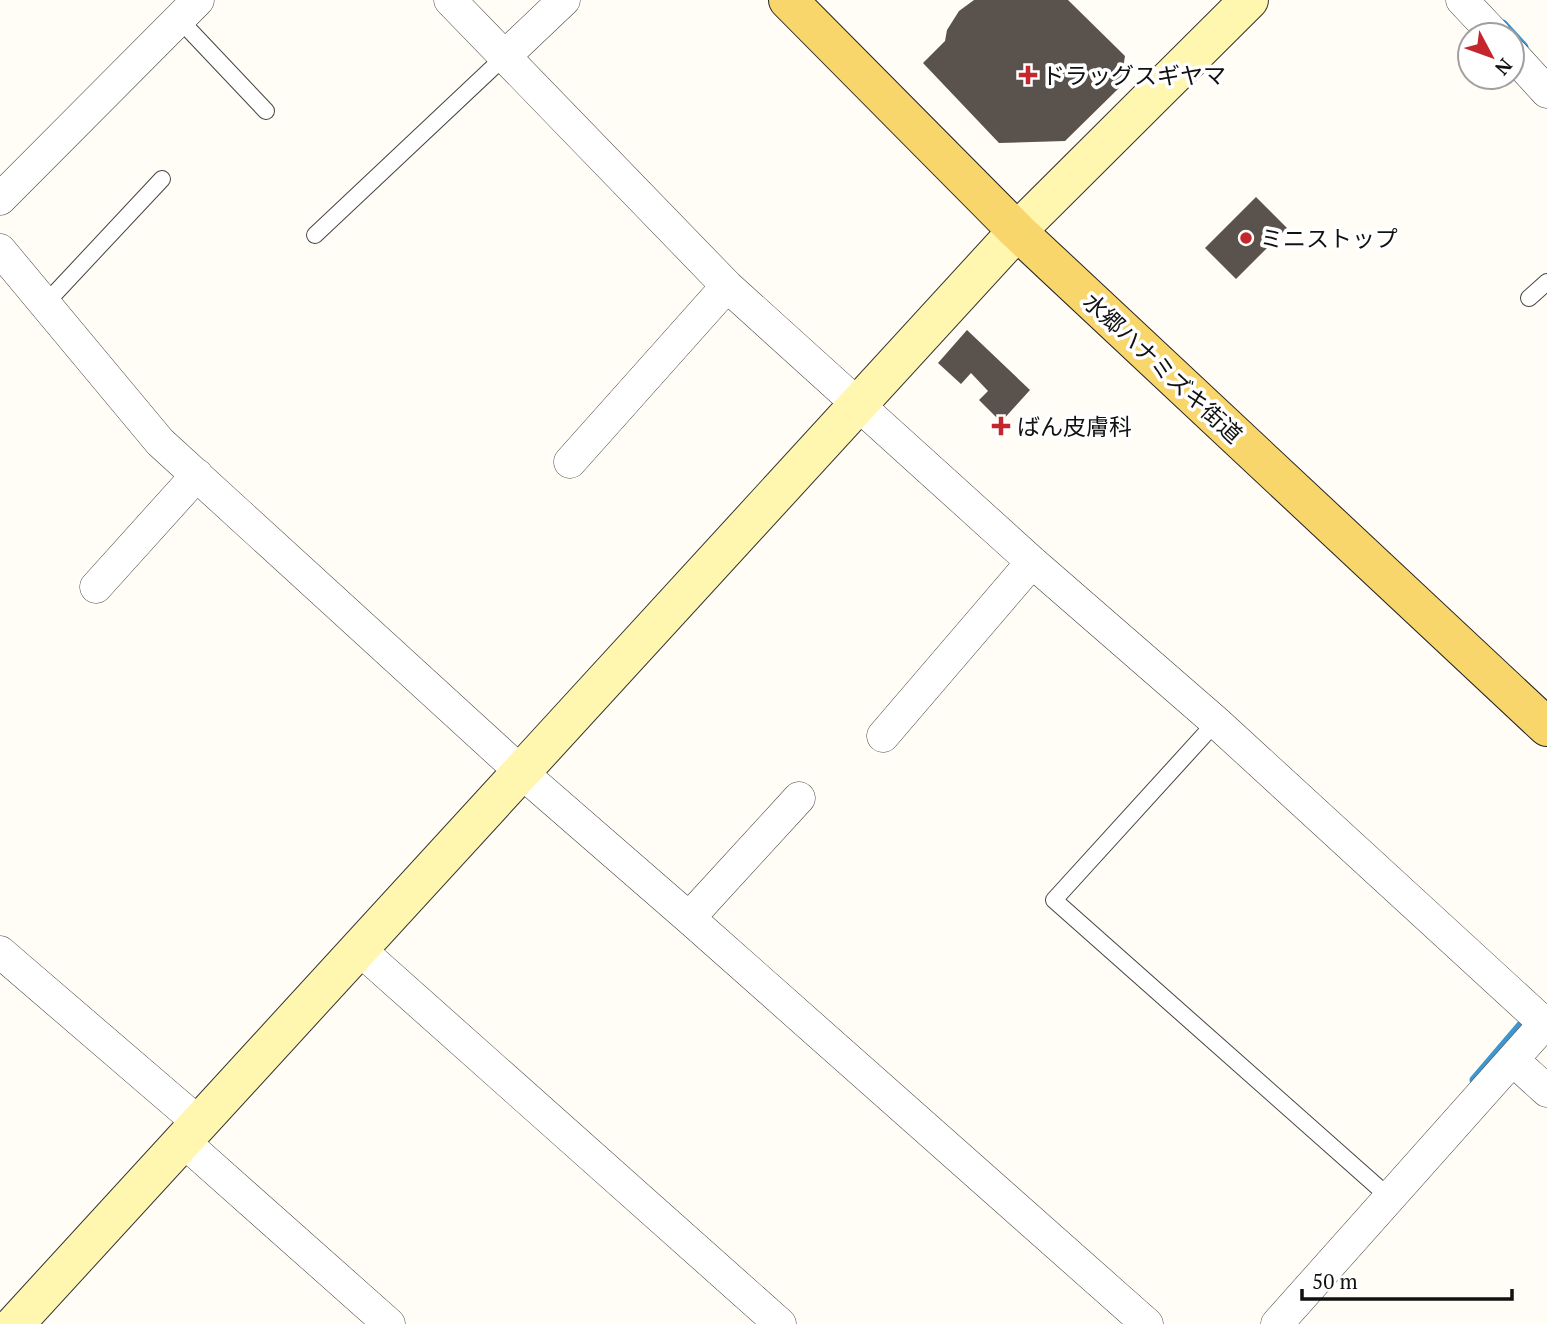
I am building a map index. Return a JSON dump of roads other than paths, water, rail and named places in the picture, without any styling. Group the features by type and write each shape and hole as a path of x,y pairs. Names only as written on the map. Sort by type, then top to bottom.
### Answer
{"main road":[{"name":"水郷ハナミズキ街道","path":"788,0 1017,231 1547,727"}],"street":[{"path":"450,0 727,286 1032,562 1216,722 1546,1022 1277,1324"},
{"path":"504,57 564,0"},
{"path":"14,1319 191,1132 1017,231 1249,0"},
{"path":"1462,0 1481,21"},
{"path":"0,199 188,9"},
{"path":"1526,69 1547,92"},
{"path":"0,250 160,442 521,772 1147,1324"},
{"path":"569,462 727,286"},
{"path":"96,587 197,475"},
{"path":"883,736 1032,562"},
{"path":"689,918 799,798"},
{"path":"359,949 780,1324"},
{"path":"0,952 389,1324"},
{"path":"1513,1060 1547,1091"}],"lane":[{"path":"188,9 266,111"},
{"path":"315,235 504,57"},
{"path":"45,304 162,178"},
{"path":"1529,298 1547,282"},
{"path":"1216,722 1054,900 1389,1198"}],"waterway":[{"path":"1474,1080 1521,1025"}],"place":[{"name":"ドラッグスギヤマ","path":"1028,75"},
{"name":"ミニストップ","path":"1246,238"},
{"name":"ばん皮膚科","path":"1001,426"}]}
